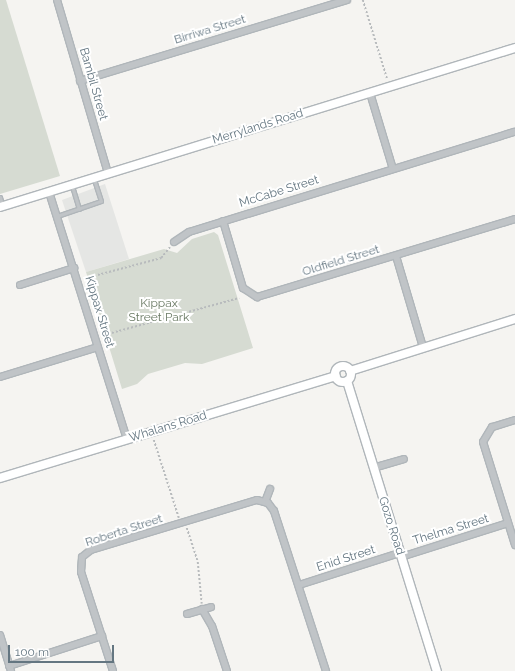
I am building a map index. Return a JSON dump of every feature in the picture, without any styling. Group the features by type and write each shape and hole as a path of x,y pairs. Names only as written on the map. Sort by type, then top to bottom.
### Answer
{"street":[{"name":"Bambil Street","path":"57,0 108,174"},
{"name":"Birriwa Street","path":"80,81 347,0"},
{"name":"Merrylands Road","path":"1,206 515,48"},
{"path":"370,93 393,169 515,132"},
{"name":"McCabe Street","path":"174,242 189,232 393,169"},
{"name":"Kippax Street","path":"49,192 127,440"},
{"name":"Oldfield Street","path":"223,221 241,284 253,296 396,256 515,219"},
{"path":"396,256 423,347"},
{"path":"20,285 74,268"},
{"path":"336,376 340,381 347,381 350,371 515,319"},
{"path":"0,377 98,347"},
{"name":"Whalans Road","path":"0,478 336,376 341,367 350,371"},
{"name":"Gozo Road","path":"347,381 437,671"},
{"path":"515,420 492,427 485,434 484,448 515,545"},
{"path":"479,432 485,434"},
{"path":"373,468 404,459"},
{"path":"270,489 265,502 274,511 326,671"},
{"name":"Roberta Street","path":"113,671 81,572 84,555 253,501 265,502"},
{"name":"Thelma Street","path":"400,555 508,523"},
{"name":"Enid Street","path":"299,585 400,555"},
{"path":"187,614 211,607"},
{"path":"202,609 211,623 227,671"},
{"path":"0,635 10,668 102,636"}],"lane":[{"path":"57,216 101,201 93,178"},
{"path":"72,185 79,209"},
{"path":"0,197 1,206"}],"path":[{"path":"363,0 387,78"},
{"path":"86,278 161,258 174,242"},
{"path":"104,335 239,298"}],"shaded area":[{"path":"105,184 129,259 86,272 62,200"}],"green space":[{"path":"0,0 6,0 60,176 0,194"},
{"name":"Kippax Street Park","path":"214,232 218,235 253,348 202,364 185,363 148,374 137,384 122,389 86,272 164,249 177,253 192,239"}]}
